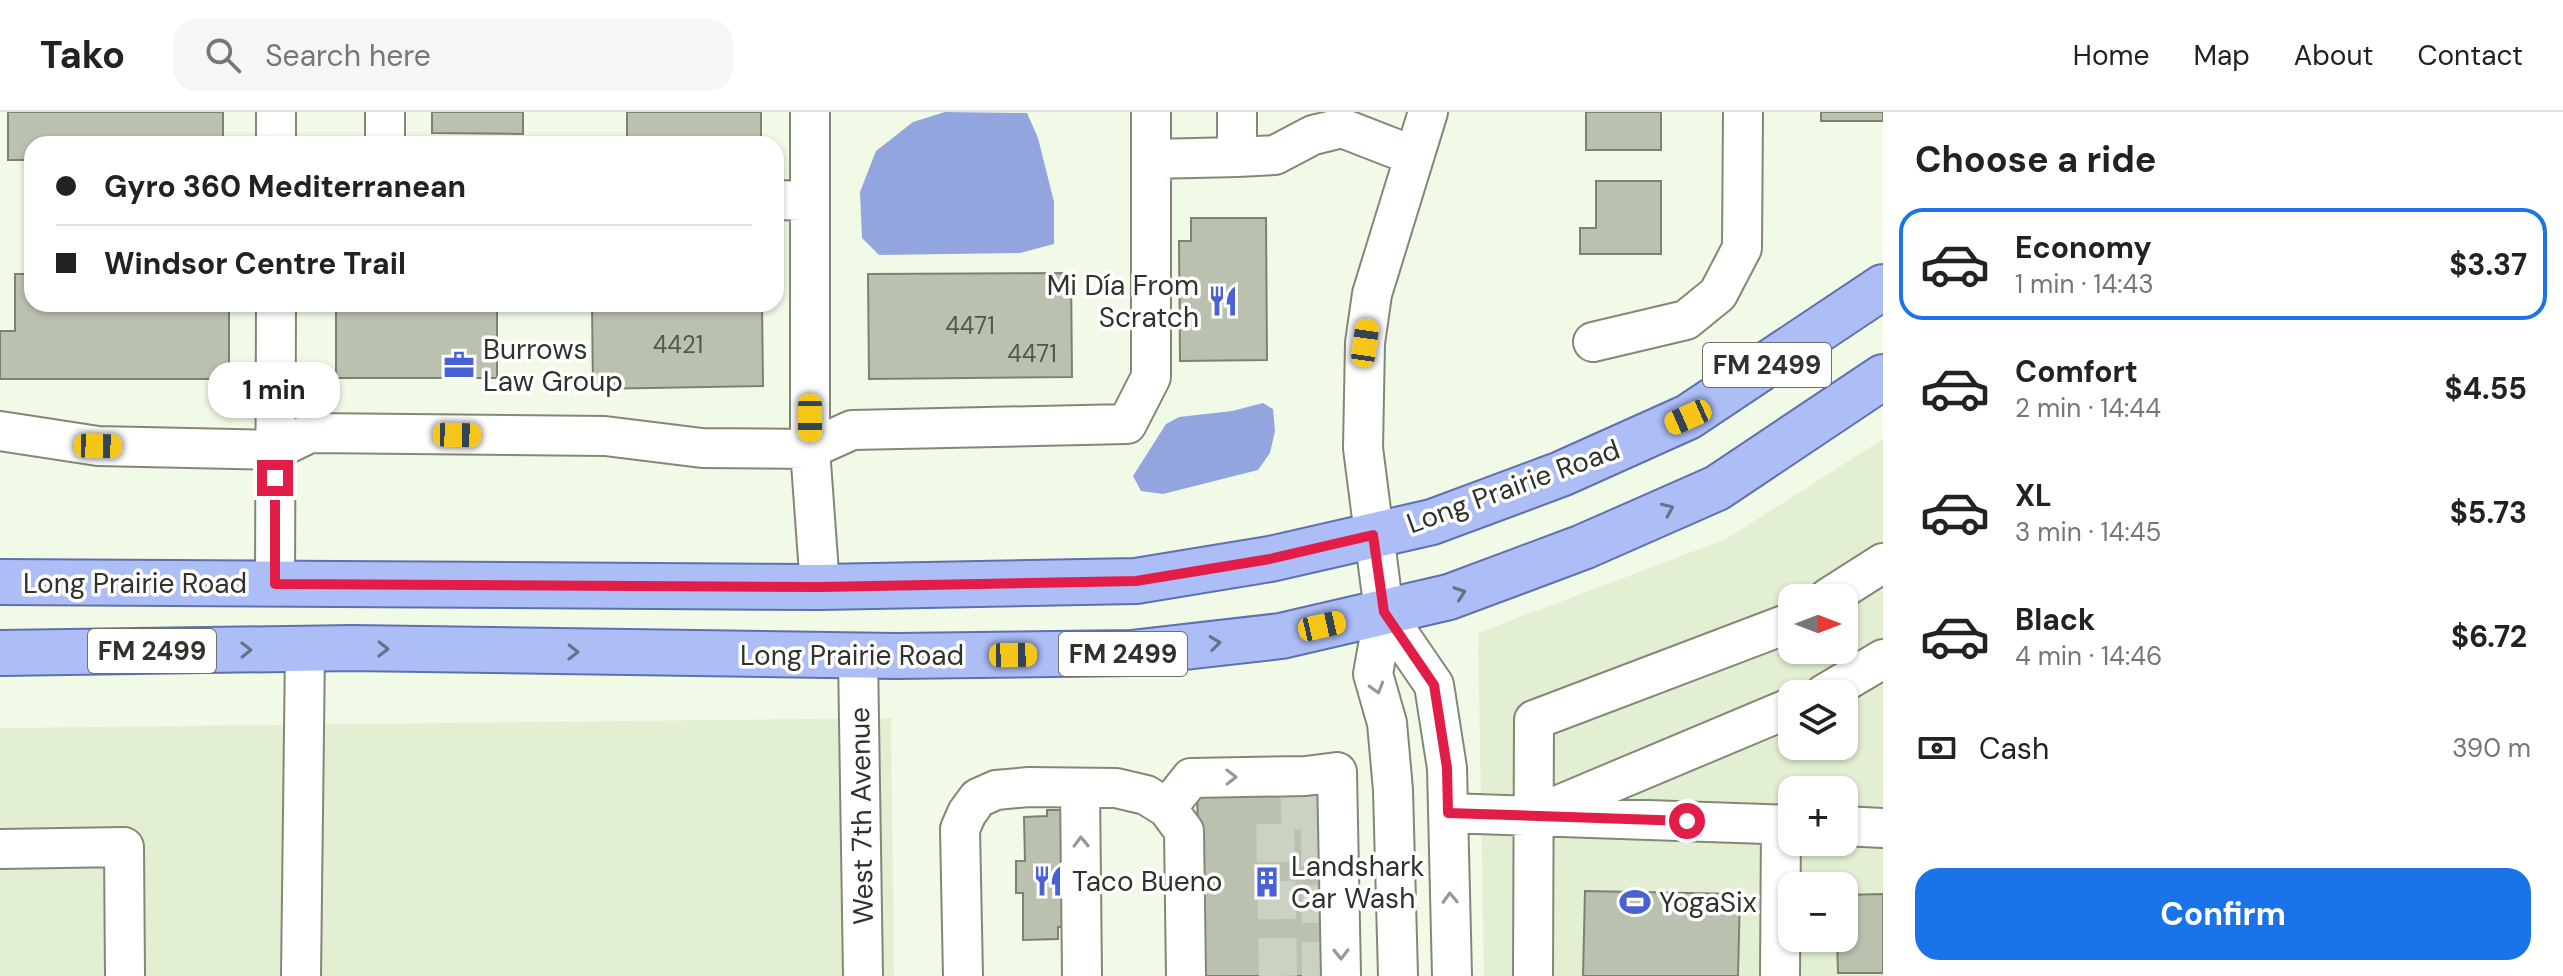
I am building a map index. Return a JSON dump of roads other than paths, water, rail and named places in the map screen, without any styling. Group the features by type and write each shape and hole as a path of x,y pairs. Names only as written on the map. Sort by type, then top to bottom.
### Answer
{"main road":[{"name":"Long Prairie Road","path":"0,582 820,587 1136,581 1270,559 1432,522 1561,474 1688,417 1883,287"},
{"name":"Long Prairie Road","path":"0,653 305,649 858,656 1131,653 1281,636 1449,597 1583,547 1717,488 1883,377"}],"street":[{"path":"276,112 276,136"},
{"path":"385,112 385,136"},
{"path":"810,112 793,201 820,587"},
{"path":"0,431 98,446 275,450 310,433 605,436 702,448 810,449 852,430 1127,424 1151,377 1151,112"},
{"path":"1237,112 1237,157"},
{"path":"1398,976 1393,790 1387,723 1373,674 1384,612 1363,448 1365,343 1372,294 1428,112"},
{"path":"1593,342 1686,320 1718,294 1742,248 1743,112"},
{"path":"1151,159 1275,155 1313,135 1342,128 1414,156"},
{"path":"275,584 276,312"},
{"path":"1850,584 1883,563"},
{"path":"1384,612 1434,685 1447,768 1452,976"},
{"path":"1533,976 1534,720 1778,627"},
{"path":"301,976 305,649"},
{"name":"West 7th Avenue","path":"858,656 863,976"},
{"path":"1848,680 1883,659"},
{"path":"1532,816 1778,713"},
{"path":"1167,808 1191,778 1306,776 1337,772 1341,976"},
{"path":"963,976 960,829 978,798 996,790 1029,787 1116,788 1146,795 1167,808 1184,831 1186,976"},
{"path":"1080,788 1082,976"},
{"path":"1448,813 1778,824"},
{"path":"1858,827 1883,828"},
{"path":"0,849 124,847 125,976"},
{"path":"1780,976 1785,856"}],"water":[{"path":"945,112 1027,113 1038,138 1054,202 1054,244 1020,253 879,255 862,238 860,192 876,151 913,122"},
{"path":"1263,403 1273,409 1275,431 1270,453 1258,470 1163,494 1141,491 1133,476 1166,424 1179,417 1232,411"}],"tunnel":[{"path":"1278,976 1275,811 1320,810 1321,976"}],"place":[{"name":"Mi Día From Scratch","path":"1223,301"},
{"name":"Burrows Law Group","path":"459,365"},
{"name":"Taco Bueno","path":"1048,881"},
{"name":"Landshark Car Wash","path":"1267,882"},
{"name":"YogaSix","path":"1635,902"}]}
